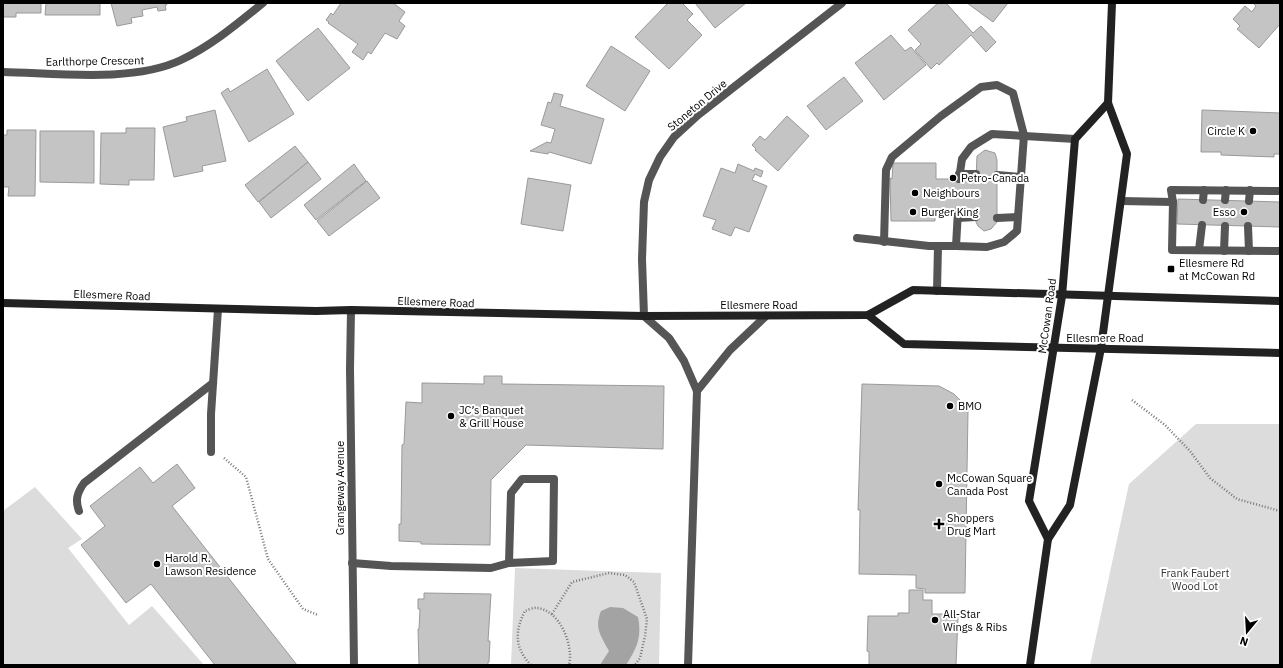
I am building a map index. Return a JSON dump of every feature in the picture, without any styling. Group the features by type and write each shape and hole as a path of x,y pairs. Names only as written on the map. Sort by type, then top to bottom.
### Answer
{"main road":[{"path":"1030,665 1048,539 1070,505 1101,348 1127,154 1108,103 1112,3"},
{"path":"1075,139 1108,103"},
{"name":"McCowan Road","path":"1048,539 1029,501 1062,296 1075,139"},
{"name":"Ellesmere Road","path":"3,303 218,309 352,310 644,316 766,316 868,315 913,290 1280,302"},
{"name":"Ellesmere Road","path":"868,315 904,344 1054,349 1101,348 1280,354"}],"street":[{"name":"Earlthorpe Crescent","path":"3,72 96,74 147,72 180,61 220,38 263,3"},
{"name":"Stoneton Drive","path":"644,316 642,260 644,202 649,180 660,157 674,137 698,115 842,3"},
{"path":"856,238 884,242 938,246 987,247 1004,242 1017,231 1024,135 1013,93 997,85 981,87 941,116 892,157 886,170 884,242"},
{"path":"976,174 959,177 962,159 971,147 992,134 1075,139"},
{"path":"997,175 1021,177"},
{"path":"1280,190 1172,190 1172,250 1280,251"},
{"path":"1203,200 1204,190"},
{"path":"1225,200 1226,190"},
{"path":"1249,201 1250,190"},
{"path":"1121,201 1173,202"},
{"path":"956,246 958,214 976,217"},
{"path":"996,218 1018,217"},
{"path":"1199,250 1202,225"},
{"path":"1224,251 1225,226"},
{"path":"1248,226 1249,251"},
{"path":"937,291 938,246"},
{"path":"211,452 213,383 218,309"},
{"name":"Grangeway Avenue","path":"352,310 352,563 354,665"},
{"path":"644,316 669,338 684,361 697,391 688,665"},
{"path":"697,391 730,350 766,316"},
{"path":"79,511 76,503 77,492 84,483 213,383"},
{"path":"352,563 391,566 490,568 509,563 553,561 554,479 522,479 510,493 509,563"}],"path":[{"path":"1132,400 1166,425 1190,452 1210,478 1237,499 1280,511"},
{"path":"211,452 227,460 246,477 268,559 303,609 318,616"},
{"path":"552,614 572,582 609,573 625,575 634,582 647,619 640,658 635,665"},
{"path":"531,665 518,643 518,624 525,611 537,608 552,614 567,635 571,657 569,665"}],"green space":[{"name":"Frank Faubert Wood Lot","path":"1196,424 1280,424 1280,665 1090,665 1129,484"},
{"path":"35,487 82,539 68,548 129,625 152,606 204,665 3,665 3,511"},
{"path":"515,568 661,573 659,665 511,665"}],"shaded area":[{"path":"610,607 623,608 638,617 638,642 626,665 600,665 609,651 599,632 598,622 601,611"}],"building":[{"path":"3,3 41,3 41,13 16,13 16,17 3,17"},
{"path":"46,3 100,3 100,15 45,15"},
{"path":"111,3 166,3 167,5 165,5 166,10 158,11 157,7 142,10 143,16 131,18 132,23 117,26"},
{"path":"341,3 393,3 405,12 399,21 405,26 397,39 385,33 371,54 368,52 363,60 352,52 358,44 326,20 331,13 333,15"},
{"path":"668,3 682,3 693,14 687,20 702,35 669,69 635,37"},
{"path":"695,3 746,3 715,28"},
{"path":"938,3 946,3 973,33 981,26 996,42 986,52 971,35 939,65 937,63 931,69 915,50 921,44 908,30"},
{"path":"967,3 1008,3 993,22"},
{"path":"1253,3 1280,3 1280,24 1259,48 1237,29 1240,26 1233,19 1245,6 1252,12 1256,6"},
{"path":"318,28 350,68 308,101 276,61"},
{"path":"891,35 905,51 911,47 926,65 884,100 855,63"},
{"path":"611,46 650,71 625,111 586,86"},
{"path":"267,69 294,114 249,142 221,93 228,88 230,92"},
{"path":"844,77 863,101 826,130 807,106"},
{"path":"554,93 563,95 560,106 604,119 591,164 549,152 548,154 530,151 547,142 551,143 555,129 541,125 548,102 551,103"},
{"path":"215,110 226,161 202,166 203,171 174,177 163,127 187,121 186,117"},
{"path":"1202,110 1280,113 1280,154 1274,154 1274,157 1221,155 1221,152 1201,152"},
{"path":"787,116 809,136 778,171 755,150 756,149 752,145 760,136 765,140"},
{"path":"126,128 155,128 154,180 129,180 129,185 100,184 101,133 126,133"},
{"path":"7,130 36,130 35,196 8,196 9,187 3,187 3,135 7,135"},
{"path":"40,131 94,131 94,183 40,182"},
{"path":"295,146 308,162 258,202 245,185"},
{"path":"985,150 995,153 997,160 997,222 991,229 984,231 978,226 976,222 976,211 935,211 935,221 891,221 890,178 892,179 893,163 936,163 936,179 976,179 977,156"},
{"path":"308,162 321,179 271,218 259,202"},
{"path":"354,164 366,181 316,220 304,205"},
{"path":"738,164 754,171 755,168 763,171 761,177 755,174 752,180 767,186 749,232 735,227 731,236 712,229 716,220 703,216 721,168 735,173"},
{"path":"528,178 571,185 563,231 521,224"},
{"path":"367,181 380,198 329,236 317,221"},
{"path":"1178,199 1280,202 1280,227 1177,224"},
{"path":"484,376 502,376 502,384 664,386 663,449 526,445 491,480 490,545 421,544 421,542 399,541 399,524 401,524 402,445 404,444 406,402 422,403 422,383 484,384"},
{"path":"862,384 939,386 954,394 962,402 966,411 968,411 965,593 925,593 925,589 916,588 916,575 859,574 860,510 858,510"},
{"name":"Harold R. Lawson Residence","path":"177,464 195,488 172,506 297,665 215,665 151,584 126,603 81,545 105,526 90,506 140,467 153,483"},
{"path":"909,590 923,590 923,600 932,600 932,614 950,614 950,617 958,617 956,665 869,665 869,652 867,651 868,616 898,616 898,613 909,613"},
{"path":"424,593 491,594 488,665 419,665 418,629 420,609 418,609 418,599 424,599"}],"place":[{"name":"Circle K","path":"1253,131"},
{"name":"Petro-Canada","path":"953,178"},
{"name":"Neighbours","path":"915,193"},
{"name":"Burger King","path":"913,212"},
{"name":"Esso","path":"1244,212"},
{"name":"Ellesmere Rd at McCowan Rd","path":"1171,269"},
{"name":"BMO","path":"950,406"},
{"name":"JC’s Banquet & Grill House","path":"451,416"},
{"name":"McCowan Square Canada Post","path":"939,484"},
{"name":"Shoppers Drug Mart","path":"939,524"},
{"name":"Harold R. Lawson Residence","path":"157,564"},
{"name":"All-Star Wings & Ribs","path":"935,620"}]}
